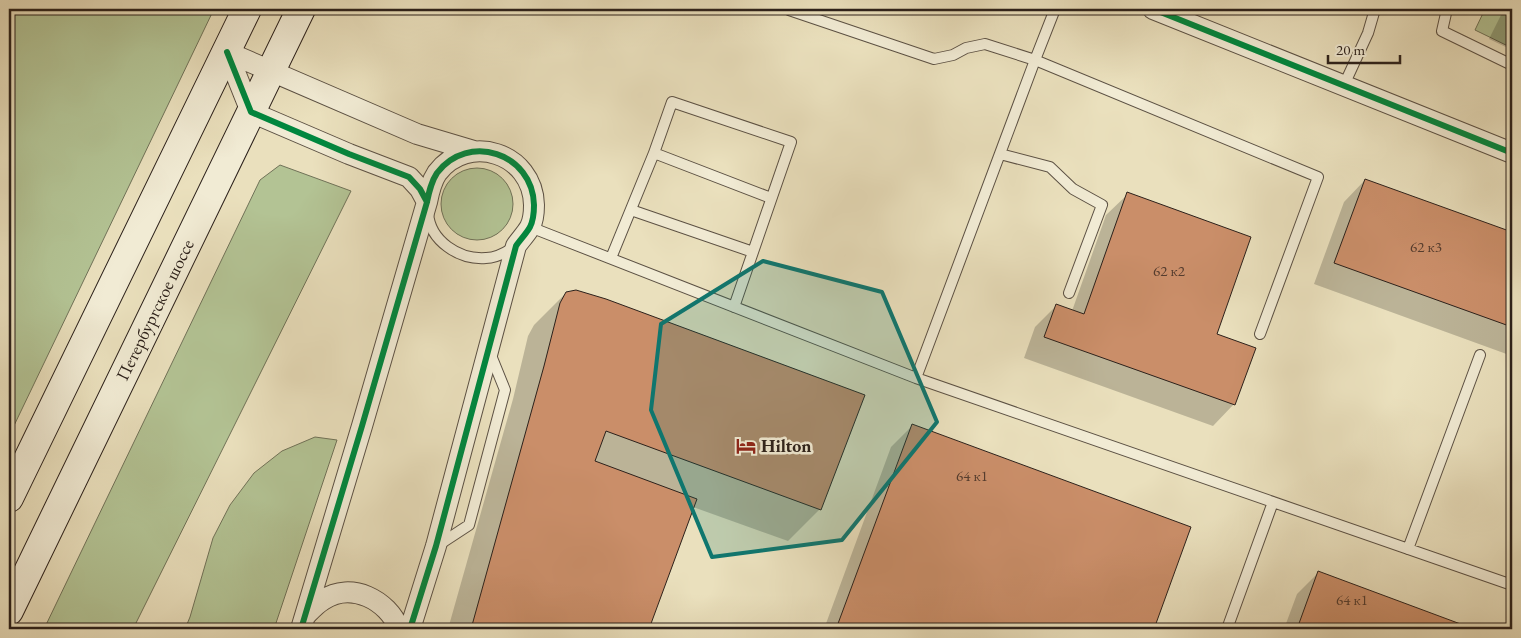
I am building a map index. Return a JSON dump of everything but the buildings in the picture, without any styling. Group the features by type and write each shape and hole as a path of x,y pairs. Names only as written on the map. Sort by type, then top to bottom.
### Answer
{"main road":[{"path":"9,498 247,9"},
{"name":"Петербургское шоссе","path":"9,611 301,9"}],"street":[{"path":"1153,9 1512,153"},
{"path":"226,52 417,134 474,151 490,152 505,157 518,167 528,180 534,195 534,211 530,227 516,246 436,546 410,629"},
{"path":"226,52 251,112 349,154 409,177 420,188 427,202"},
{"path":"303,623 362,426 430,187 436,174 446,163 459,155 474,151"},
{"path":"303,623 323,599 340,593 358,593 374,599 388,610 399,629"}],"lane":[{"path":"916,378 1055,9"},
{"path":"1344,85 1368,33 1374,9"},
{"path":"1447,9 1442,31 1512,65"},
{"path":"789,10 934,59 953,55 966,48 985,44 1035,60 1318,177 1260,334"},
{"path":"611,258 654,153 672,102 791,142 734,307"},
{"path":"654,153 772,198"},
{"path":"1000,154 1050,167 1073,190 1102,205 1069,293"},
{"path":"427,202 428,218 434,232 444,244 457,254 472,258 488,258 503,254 516,246"},
{"path":"631,210 753,252"},
{"path":"530,227 916,378 1512,585"},
{"path":"436,546 468,526 505,390 488,349"},
{"path":"1408,549 1480,355"},
{"path":"1227,629 1273,502"}],"highlighted area":[{"path":"763,261 882,292 937,422 842,540 712,557 651,410 661,324"}],"green space":[{"path":"9,9 214,9 9,436"},
{"path":"1485,9 1512,9 1512,48 1475,30"},
{"path":"280,165 351,191 133,629 44,629 260,180"},
{"path":"477,168 497,174 507,184 513,204 507,224 497,234 477,240 457,234 447,224 441,204 447,184 457,174"},
{"path":"315,437 337,440 274,629 185,629 213,538 230,505 254,473 282,451"}],"cycle path":[{"path":"1153,9 1512,153"},
{"path":"227,52 251,112 349,154 409,177 420,189 427,202"},
{"path":"301,629 432,183 437,173 450,160 465,153 481,151 497,154 511,161 523,172 531,187 534,205 533,216 530,227 516,246 436,546 410,629"}],"place":[{"name":"Hilton","path":"746,446"}]}
